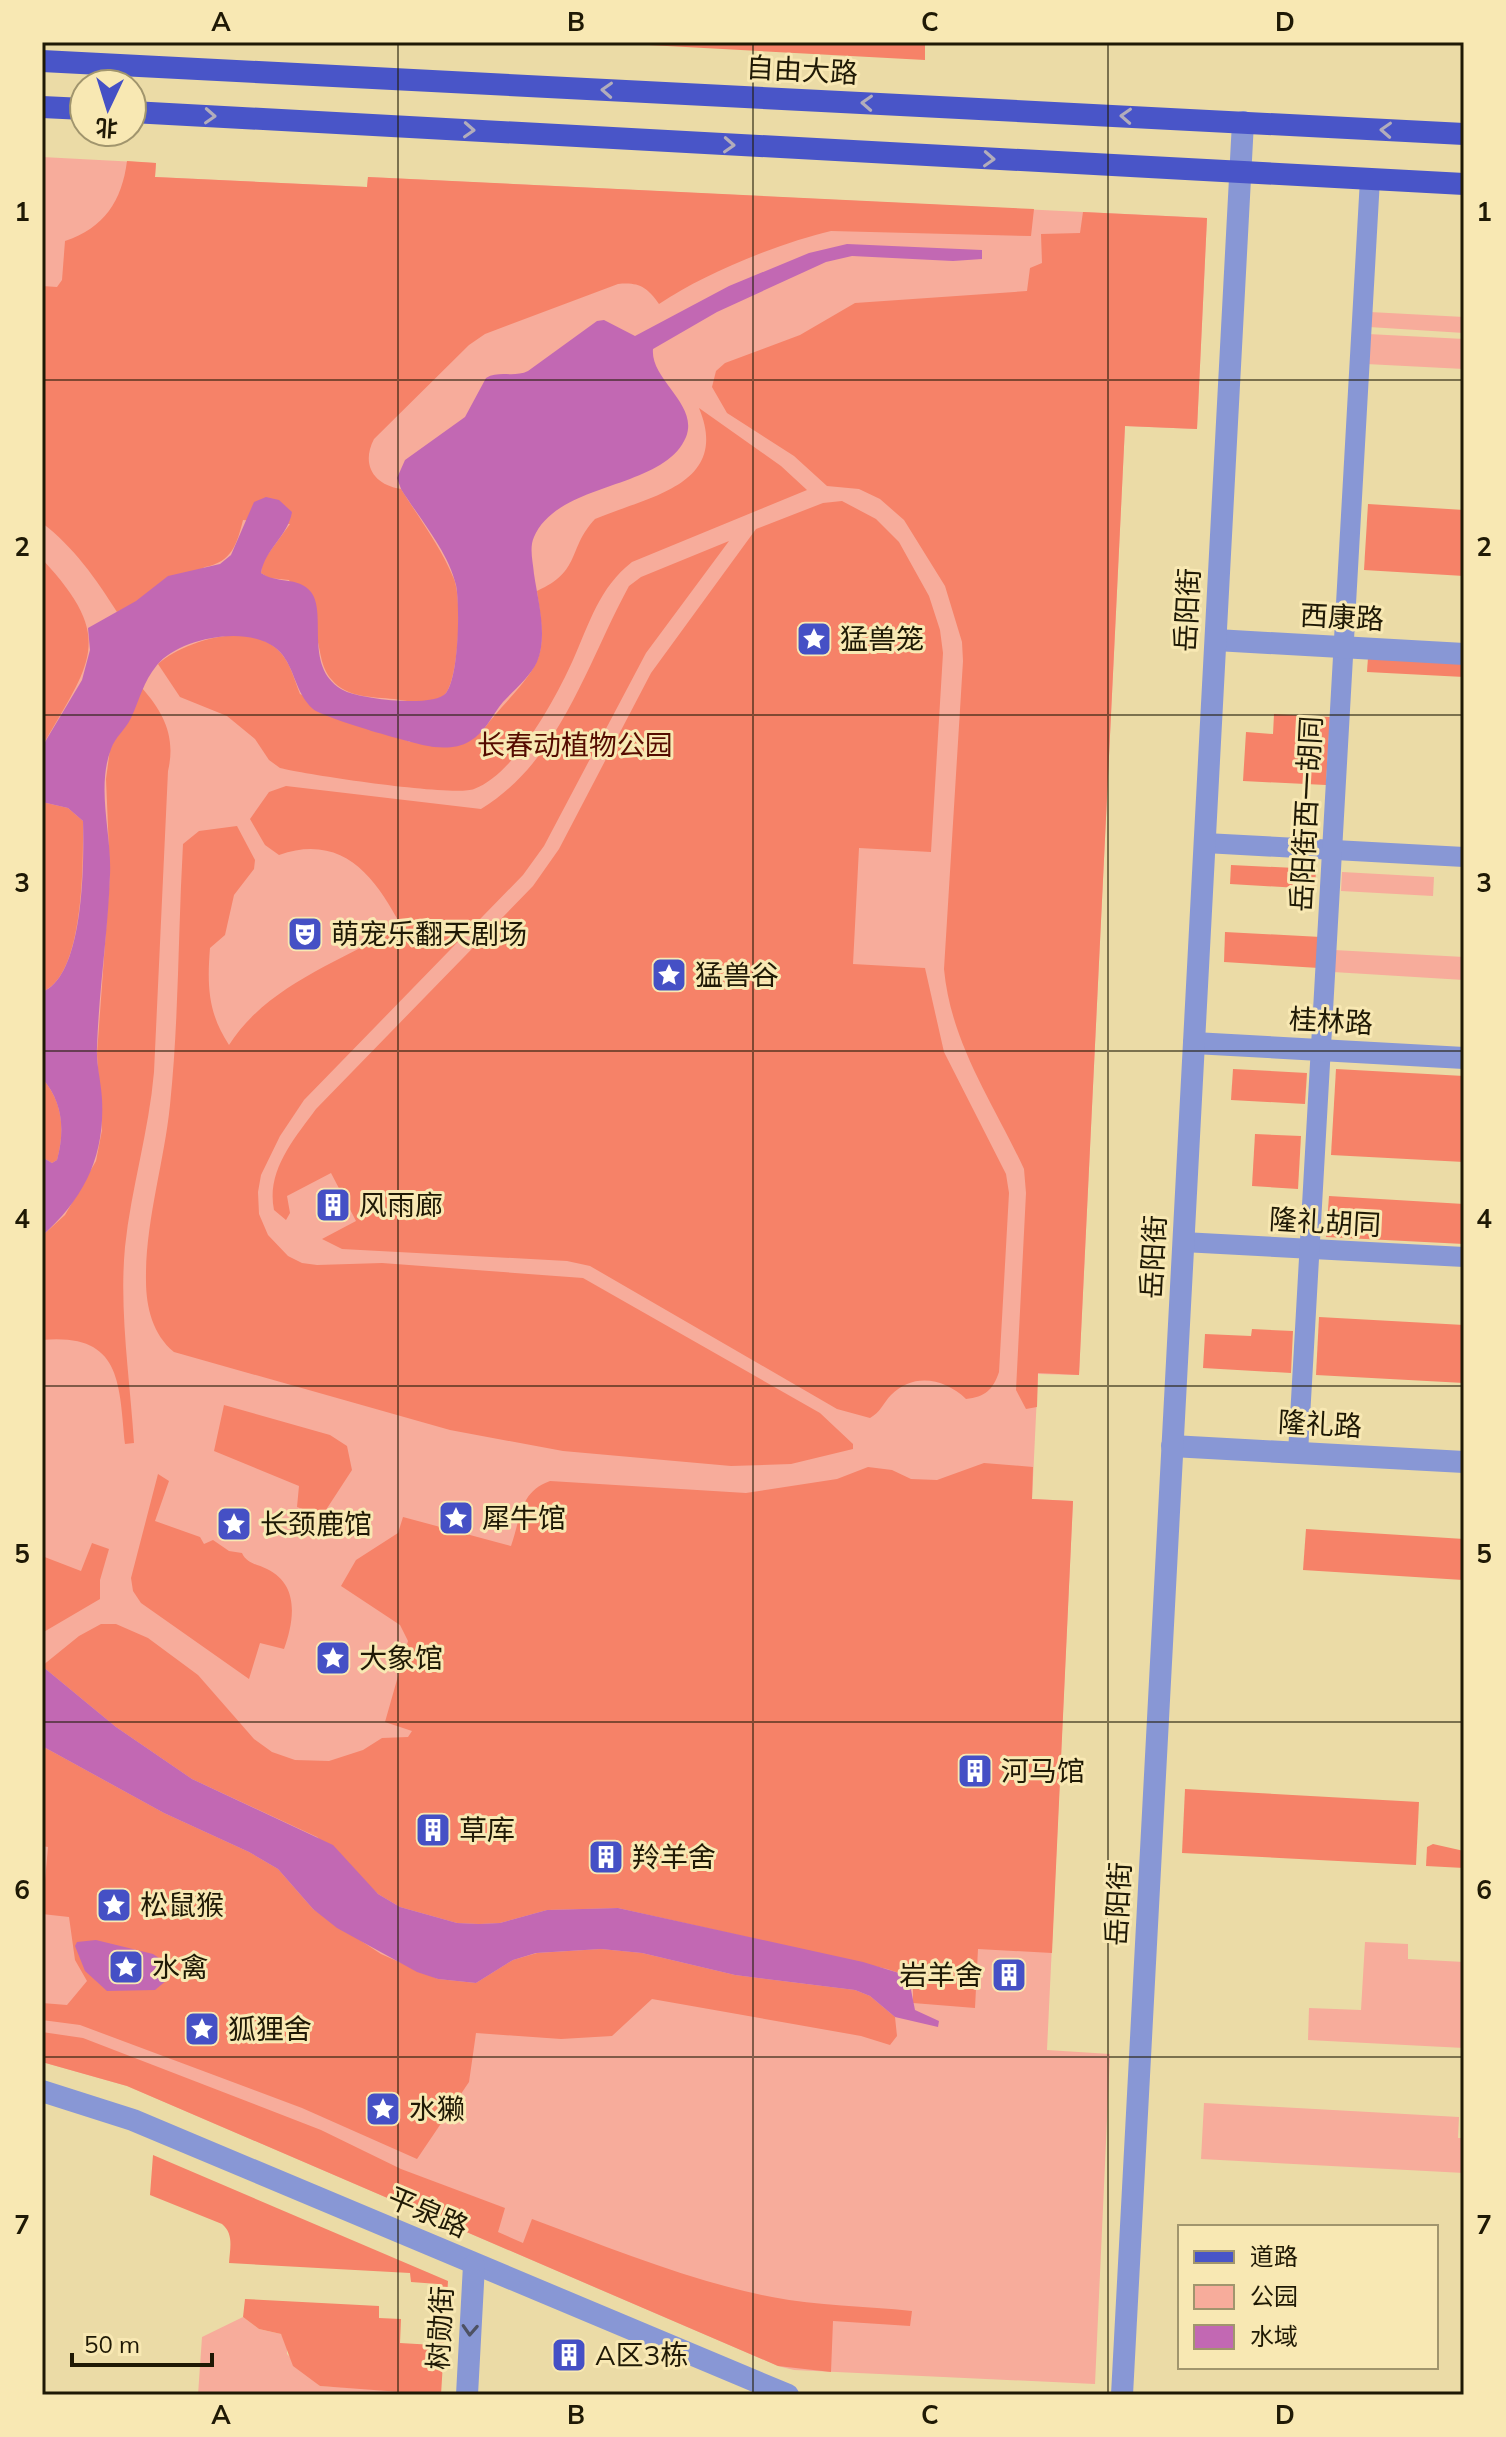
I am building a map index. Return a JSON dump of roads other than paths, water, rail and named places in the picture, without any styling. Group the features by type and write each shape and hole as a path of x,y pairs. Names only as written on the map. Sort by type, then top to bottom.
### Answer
{"main road":[{"name":"自由大路","path":"42,61 1464,134"},
{"path":"42,107 68,108"},
{"path":"148,113 1464,184"}],"street":[{"name":"岳阳街","path":"1122,2395 1243,122"},
{"name":"岳阳街西一胡同","path":"1298,1453 1370,179"},
{"name":"西康路","path":"1216,640 1464,654"},
{"path":"1205,843 1464,857"},
{"name":"桂林路","path":"1194,1043 1464,1058"},
{"name":"隆礼胡同","path":"1183,1242 1464,1257"},
{"name":"隆礼路","path":"1172,1446 1464,1462"},
{"name":"平泉路","path":"42,2091 133,2120 788,2395"},
{"name":"树勋街","path":"467,2395 474,2265"}],"water":[{"path":"847,244 982,250 982,259 953,261 852,256 826,262 717,312 653,349 659,371 686,414 686,437 674,454 656,467 565,505 547,519 534,537 532,560 542,630 540,652 534,668 475,738 452,747 424,745 321,713 302,696 280,652 268,643 253,638 217,637 199,641 168,655 152,671 129,722 113,745 105,780 110,875 97,1047 102,1099 100,1140 89,1175 80,1191 70,1207 42,1236 42,1157 52,1163 57,1160 61,1127 58,1107 42,1078 42,992 56,982 67,964 74,941 82,888 83,821 68,808 42,802 42,747 82,680 90,650 88,628 136,601 168,576 220,564 231,555 254,502 266,497 279,500 292,512 261,573 300,584 311,592 316,602 320,656 332,682 353,694 381,699 413,701 439,698 446,693 454,672 458,624 456,585 440,547 401,489 397,478 405,460 465,417 486,378 528,371 597,321 604,320 635,336 729,286 809,253"},
{"path":"42,1666 116,1727 192,1779 333,1845 378,1894 400,1907 457,1923 479,1924 500,1923 547,1910 618,1908 863,1962 899,1973 909,1980 915,2010 939,2021 938,2027 895,2017 870,1996 855,1990 735,1975 642,1953 601,1949 536,1953 513,1960 476,1983 438,1979 417,1972 337,1928 313,1909 278,1869 249,1852 164,1813 42,1746"},
{"name":"水禽","path":"96,1940 153,1954 168,1964 167,1980 155,1990 107,1991 85,1971 75,1946 77,1942"}],"place":[{"name":"猛兽笼","path":"814,639"},
{"name":"萌宠乐翻天剧场","path":"305,934"},
{"name":"猛兽谷","path":"669,975"},
{"name":"风雨廊","path":"333,1205"},
{"name":"犀牛馆","path":"456,1518"},
{"name":"长颈鹿馆","path":"234,1524"},
{"name":"大象馆","path":"333,1658"},
{"name":"河马馆","path":"975,1771"},
{"name":"草库","path":"433,1830"},
{"name":"羚羊舍","path":"606,1857"},
{"name":"松鼠猴","path":"114,1905"},
{"name":"水禽","path":"126,1967"},
{"name":"岩羊舍","path":"1009,1975"},
{"name":"狐狸舍","path":"202,2029"},
{"name":"水獭","path":"383,2109"},
{"name":"A区3栋","path":"569,2355"}],"park label":[{"name":"长春动植物公园","path":"575,745"}]}
